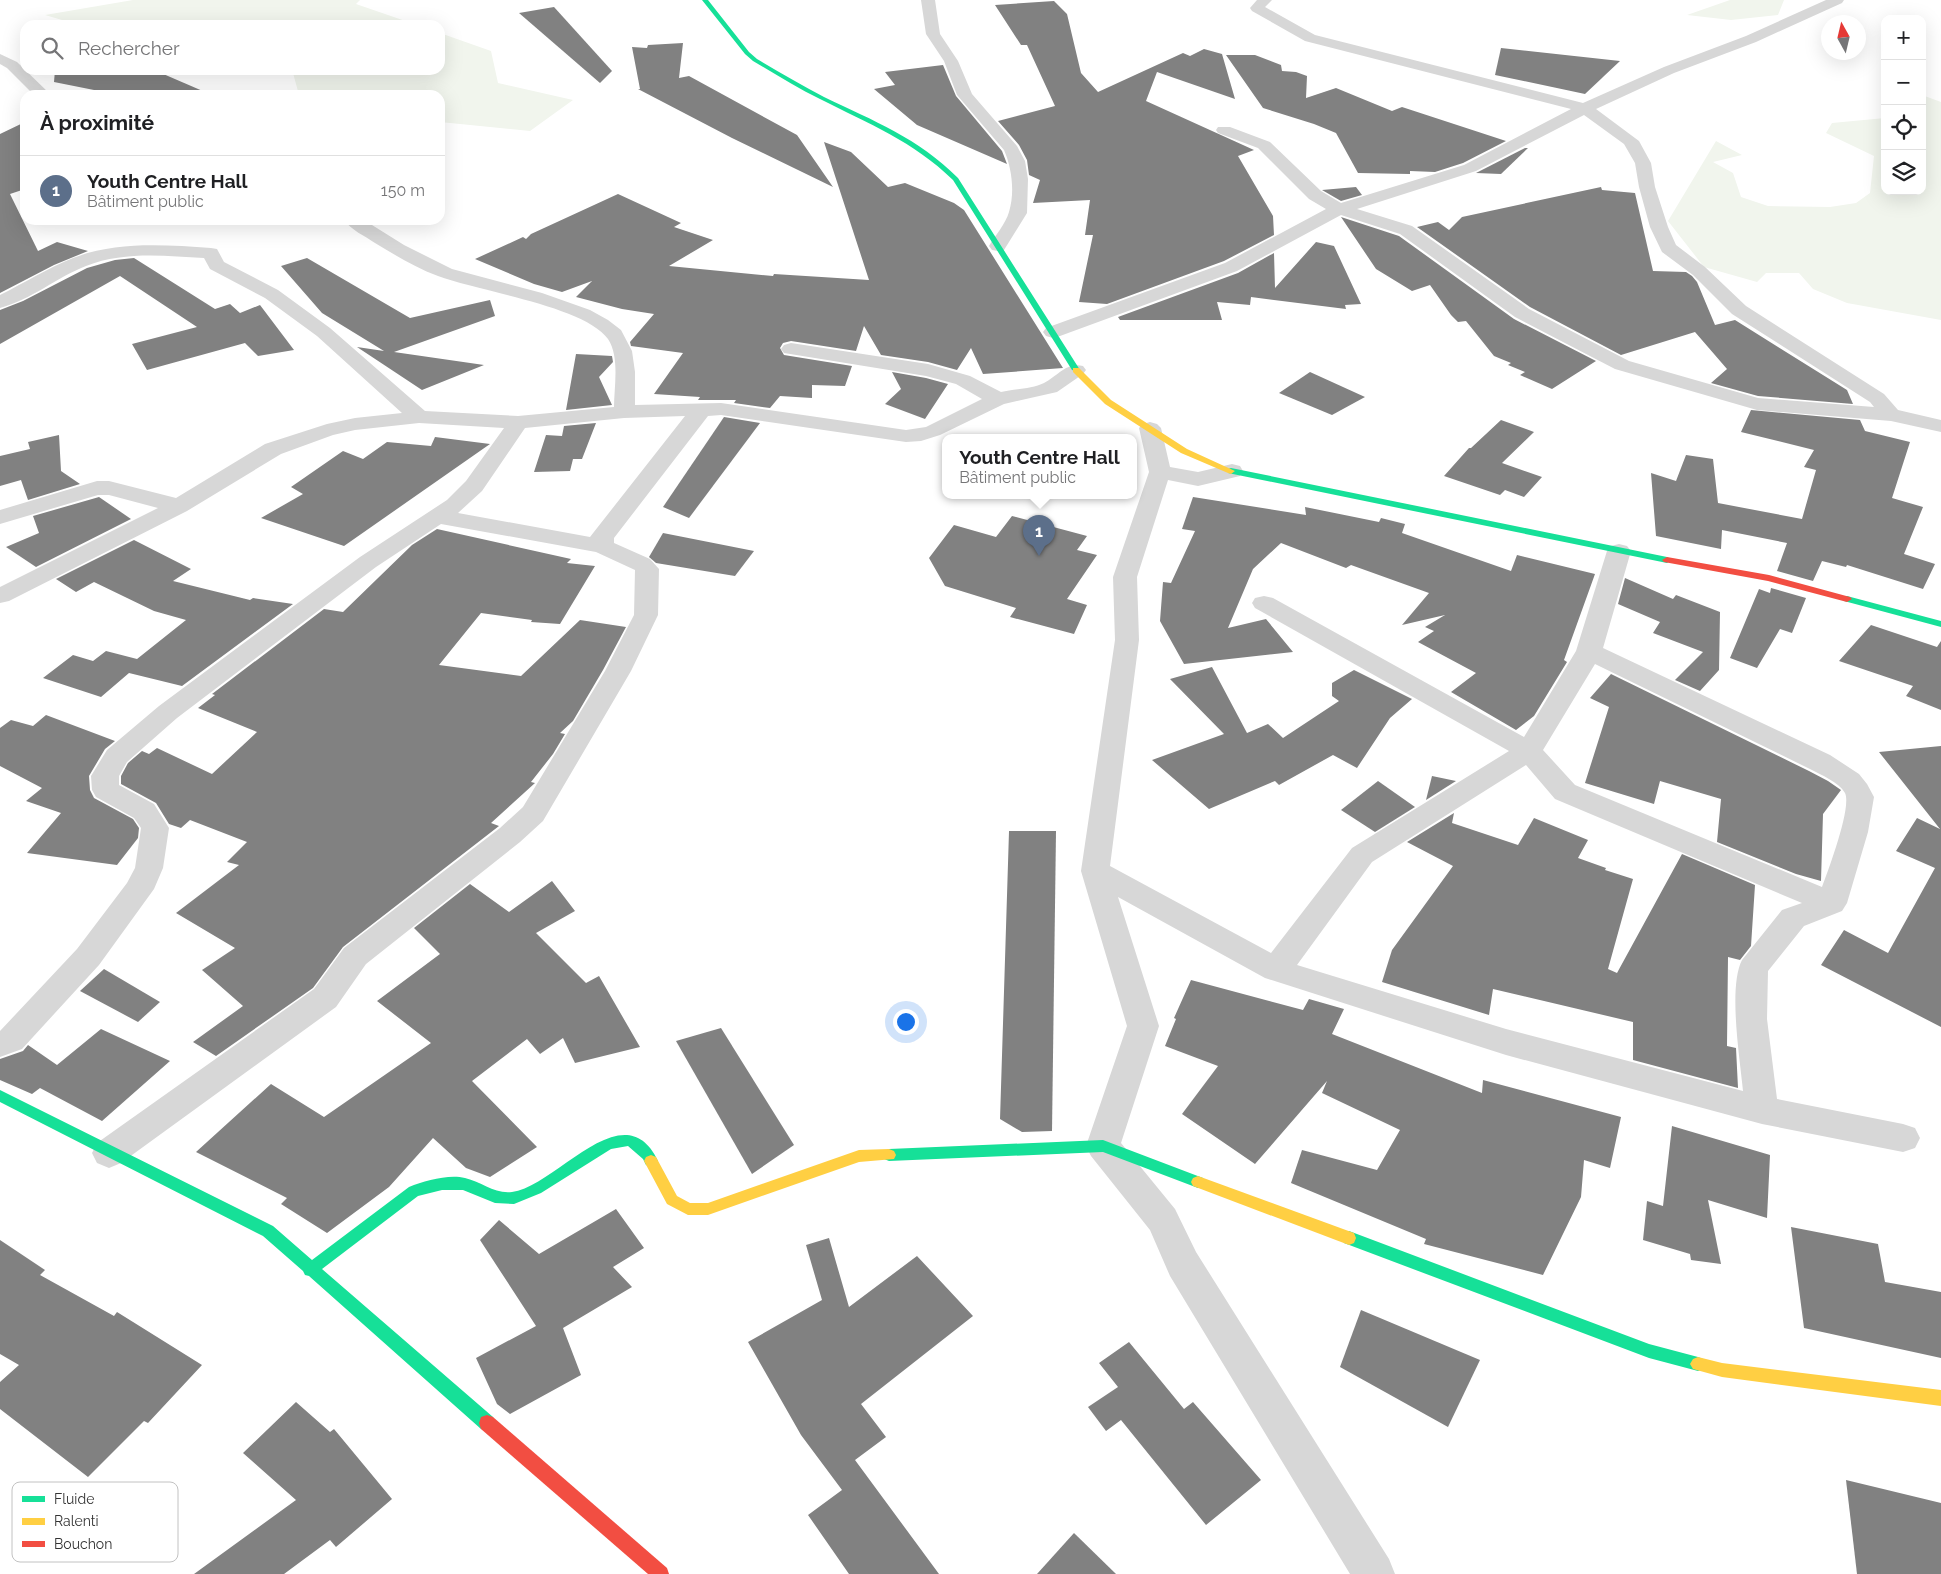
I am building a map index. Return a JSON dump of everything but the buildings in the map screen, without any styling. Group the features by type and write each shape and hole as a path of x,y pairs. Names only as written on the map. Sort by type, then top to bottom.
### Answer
{"street":[{"path":"705,0 747,54 755,60 842,108 894,130 923,147 942,162 956,179 1076,370 1108,402 1184,451 1232,471 1619,551 1769,578 1941,624"},
{"path":"928,0 933,34 954,68 965,95 1012,149 1017,161 1020,179 1018,213 998,246"},
{"path":"1265,0 1257,8 1310,38 1585,108 1631,141 1643,163 1647,187 1656,219 1668,248 1699,271 1739,310 1877,398 1891,415"},
{"path":"1053,332 1232,267 1339,209 1470,168 1585,108 1669,70 1751,39 1837,0"},
{"path":"0,58 20,73"},
{"path":"22,75 38,90"},
{"path":"1224,130 1264,145 1315,195 1339,209 1406,230 1522,313 1622,365 1757,404 1891,415 1941,426"},
{"path":"360,225 376,237 432,267 539,299 590,317 614,334 623,353 624,412"},
{"path":"0,302 80,262 102,256 137,251 211,253 216,265 242,276 317,327 348,352 419,417"},
{"path":"791,349 928,370 963,380 998,399"},
{"path":"0,596 179,506 273,449 294,440 355,424 419,417 518,422 624,412 721,409 906,436 920,435 933,431 998,399 1050,388 1076,370"},
{"path":"602,546 602,538 702,409"},
{"path":"0,1044 11,1040 88,957 139,889 149,868 155,828 144,811 106,790 105,776 117,756 168,712 368,562 440,517 474,486 518,422"},
{"path":"1103,1146 1142,1026 1095,872 1127,640 1125,577 1160,472 1150,428"},
{"path":"1160,472 1198,479 1232,471"},
{"path":"0,518 97,488 109,488 179,506"},
{"path":"109,1153 325,998 355,956 510,835 533,814 618,671 646,615 648,569 642,564 602,546 440,517"},
{"path":"1276,970 1362,855 1529,751 1565,694 1589,650 1619,551"},
{"path":"1264,603 1529,751 1565,792 1832,903"},
{"path":"1589,650 1820,762 1850,780 1860,797 1859,813 1832,903"},
{"path":"1095,872 1276,970 1506,1042 1762,1110 1903,1138"},
{"path":"1762,1110 1752,1019 1753,968 1793,918 1832,903"},
{"path":"0,1096 109,1153 268,1231 310,1270 661,1574"},
{"path":"310,1270 414,1191 442,1184 464,1184 495,1197 514,1198 536,1189 608,1144 630,1140 648,1155 672,1200 688,1209 708,1210 859,1156 1103,1146 1649,1351 1722,1370 1941,1398"},
{"path":"1103,1146 1162,1220 1183,1264 1374,1574"}],"shaded area":[{"path":"133,0 360,0 356,4 402,20 62,20 45,15"},
{"path":"1730,0 1784,0 1778,15 1731,20 1687,15"},
{"path":"445,35 491,51 498,83 573,100 530,131 445,122 445,90 298,90 294,75 445,75"},
{"path":"1926,96 1941,102 1941,320 1847,303 1813,289 1799,273 1766,273 1757,282 1704,267 1668,221 1716,141 1742,155 1713,162 1733,173 1741,197 1768,206 1830,207 1856,203 1870,193 1874,156 1826,133 1832,123 1881,118 1881,195 1926,195"}],"traffic: fast":[{"path":"705,0 747,53 755,60 793,83 882,126 913,144 942,165 956,179 1076,370"},
{"path":"1231,471 1667,560"},
{"path":"1847,599 1941,624"},
{"path":"0,1096 268,1231 487,1423"},
{"path":"310,1270 414,1191 442,1184 464,1184 495,1197 514,1198 536,1189 608,1144 630,1140 648,1155 651,1161"},
{"path":"889,1155 1103,1146 1198,1182"},
{"path":"1349,1238 1649,1351 1698,1364"}],"traffic: slow":[{"path":"1076,370 1108,402 1184,451 1231,471"},
{"path":"651,1161 672,1200 688,1209 708,1209 859,1156 889,1155"},
{"path":"1198,1182 1349,1238"},
{"path":"1698,1364 1722,1370 1941,1398"}],"traffic: jam":[{"path":"1667,560 1769,578 1847,599"},
{"path":"487,1423 661,1574"}],"place":[{"name":"Youth Centre Hall","path":"1039,556"}]}
